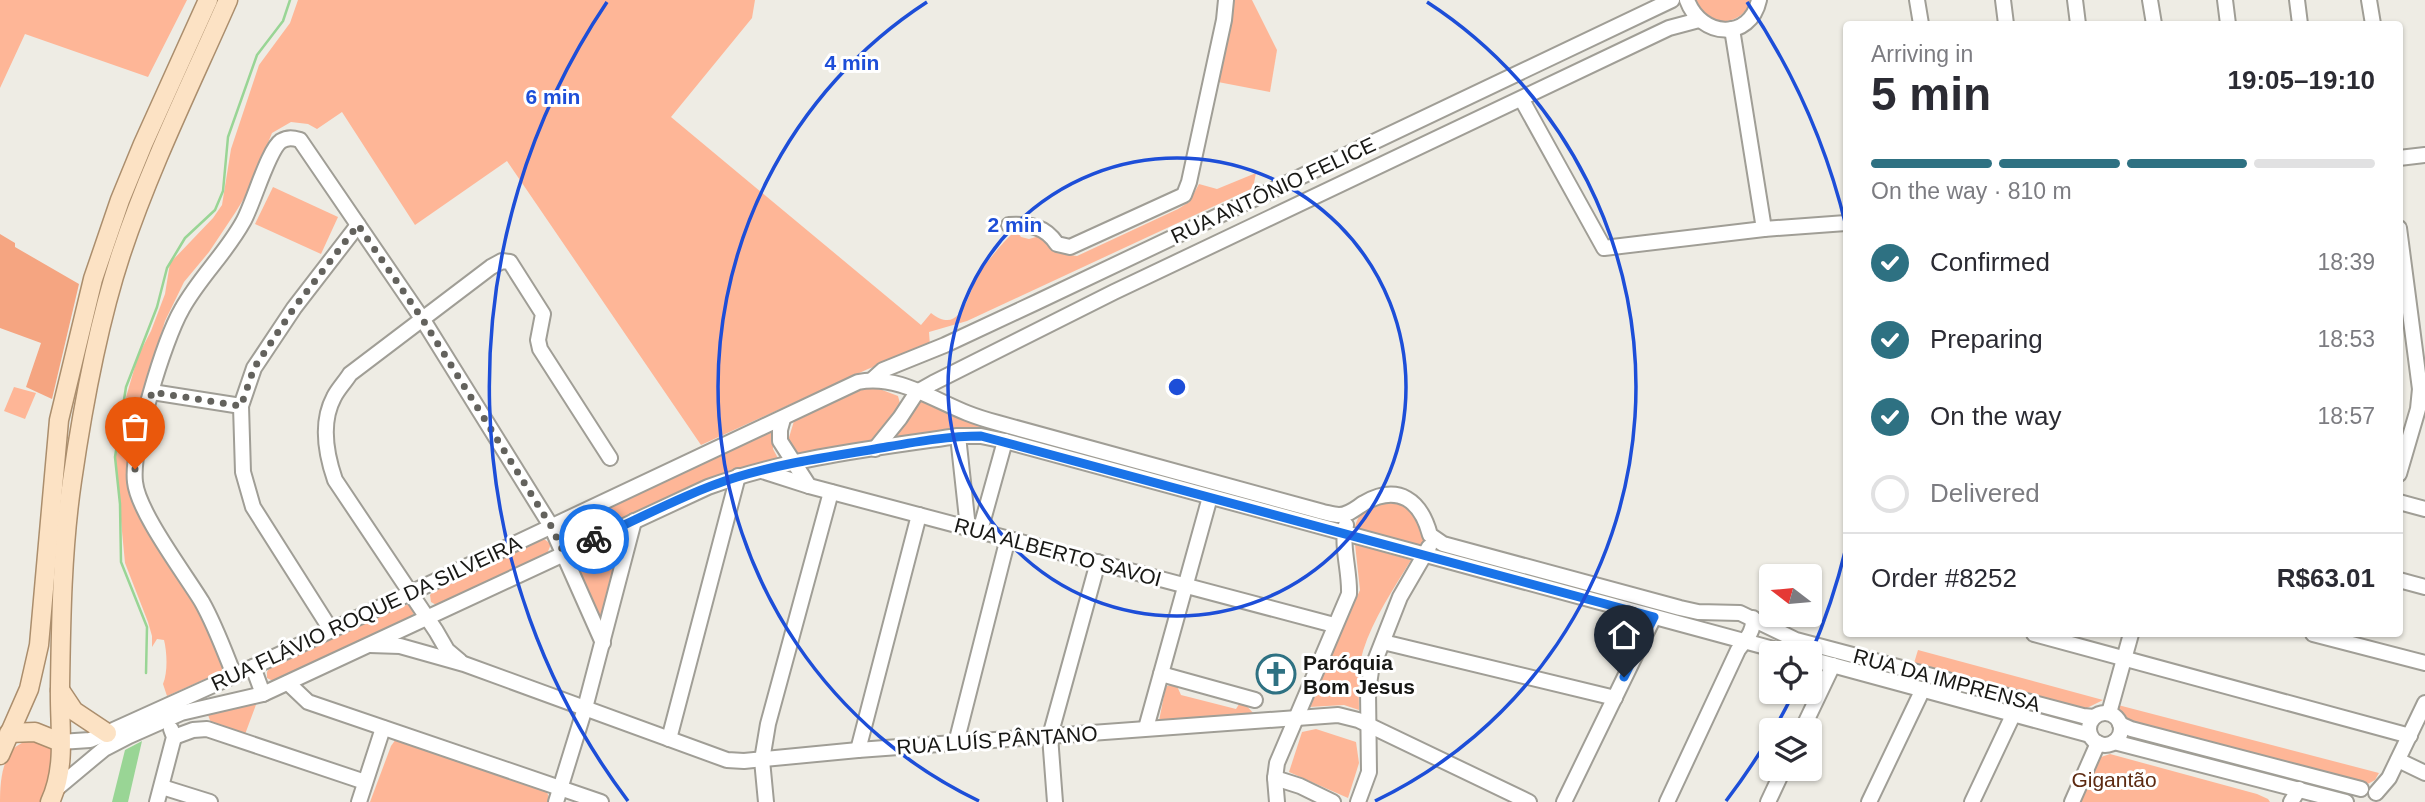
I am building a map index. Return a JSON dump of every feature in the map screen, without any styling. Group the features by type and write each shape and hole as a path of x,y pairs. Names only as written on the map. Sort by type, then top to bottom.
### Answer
{"main road":[{"path":"0,755 29,689 39,645 59,420 93,279 124,188 208,0"},
{"path":"53,795 61,769 63,590 71,484 99,334 121,255 147,184 228,0"},
{"path":"60,690 74,711 107,733"},
{"path":"9,733 35,732 60,742"}],"street":[{"path":"1009,225 1026,225 1049,232 1057,244 1070,247 1184,195 1224,20 1226,0"},
{"name":"RUA ANTÔNIO FELICE","path":"873,379 883,370 945,345 1672,0"},
{"path":"1688,0 1691,11 1699,20 1720,30 1732,29 1742,24 1751,17 1759,0"},
{"path":"1917,0 1920,21"},
{"path":"2003,0 2006,21"},
{"path":"2075,0 2078,21"},
{"path":"2150,0 2154,21"},
{"path":"2225,0 2228,21"},
{"path":"2297,0 2300,21"},
{"path":"2369,0 2372,21"},
{"name":"RUA ANTÔNIO FELICE","path":"917,391 1114,292 1669,28 1699,20"},
{"path":"1732,29 1764,229"},
{"path":"1521,100 1604,248 1764,229 1843,223"},
{"path":"234,675 208,615 145,510 135,483 136,454 170,334 183,307 237,232 250,209 271,153 279,142 291,137 300,140 423,320 551,526 603,643"},
{"path":"2403,158 2425,155"},
{"path":"331,630 253,508 243,472 241,406 254,368 294,308 358,225"},
{"path":"2403,259 2420,389 2418,409 2403,460"},
{"path":"423,320 491,267 502,261 510,262 543,314 538,340 540,349 610,458"},
{"name":"RUA LUÍS PÂNTANO","path":"423,320 350,374 333,398 326,422 326,454 335,480 447,650 464,664"},
{"path":"809,486 780,441 783,419 858,382 873,379 917,391 968,414 998,423 1323,512 1340,515 1381,496 1395,495 1407,499 1419,506 1430,535 1426,555 1400,597 1371,671 1367,691 1369,772 1358,802"},
{"path":"875,449 917,391"},
{"path":"152,392 241,406"},
{"name":"RUA FLÁVIO ROQUE DA SILVEIRA","path":"60,742 90,740 107,733 783,419"},
{"path":"795,462 958,436 981,436 1759,645"},
{"path":"958,436 974,530"},
{"path":"974,530 1005,441"},
{"name":"RUA FLÁVIO ROQUE DA SILVEIRA","path":"53,795 104,749 165,720 198,708 263,694 634,521 738,476 795,462"},
{"name":"RUA ALBERTO SAVOI","path":"760,471 1334,625"},
{"path":"669,739 738,476"},
{"path":"766,802 762,760 768,724 831,492"},
{"path":"1146,728 1210,497"},
{"path":"2403,503 2425,509"},
{"path":"1277,802 1277,763 1349,594 1350,577 1344,532 1350,512"},
{"path":"858,750 919,515"},
{"path":"558,795 585,708 634,521"},
{"name":"RUA DA IMPRENSA","path":"1430,535 1443,544 1680,608 1698,612 1741,613 1798,640 2083,716 2094,717 2099,714 2115,719"},
{"path":"956,743 1008,538"},
{"path":"1055,802 1051,736 1098,562"},
{"path":"2403,581 2425,587"},
{"path":"436,631 446,608"},
{"path":"1564,802 1654,617"},
{"path":"1667,802 1738,650 1754,626 1754,618"},
{"path":"2045,637 2410,736"},
{"path":"2114,742 2121,730 2115,719 2124,658 2130,637"},
{"path":"2325,637 2425,663"},
{"path":"1383,642 1615,698"},
{"name":"RUA LUÍS PÂNTANO","path":"369,645 400,646 464,664 727,760 762,760 858,750 1338,715 1368,725 1529,802"},
{"name":"RUA DA IMPRENSA","path":"1822,662 2014,713 2105,745 2114,742 2295,796 2346,802"},
{"path":"1808,718 1833,665"},
{"path":"253,667 263,694"},
{"path":"1161,674 1255,700"},
{"path":"288,683 308,702 383,727 558,795 601,802"},
{"path":"1869,802 1923,689"},
{"path":"2377,798 2425,703"},
{"path":"198,708 199,729"},
{"path":"1972,802 2014,713"},
{"path":"2071,802 2094,739 2089,729 2094,717"},
{"path":"2115,719 2145,733 2358,796 2373,790 2377,798"},
{"path":"157,802 174,737 165,720"},
{"path":"359,802 383,727"},
{"path":"174,737 207,729 365,782"},
{"path":"2398,760 2425,773"},
{"path":"1275,778 1300,786 1333,802"},
{"path":"1768,802 1778,781"},
{"path":"162,787 210,802"}],"green space":[{"path":"0,0 187,0 148,77 25,34 0,88"},
{"path":"298,0 755,0 752,18 671,117 921,325 931,313 950,320 957,316 980,272 1016,230 1021,237 1029,239 1043,235 1057,253 1077,256 1178,209 1189,202 1199,184 1217,189 1256,173 1253,188 967,321 929,332 930,346 868,369 701,445 507,161 415,225 342,112 317,129 308,124 291,122 272,133 248,192 209,252 184,282 165,321 135,421 128,459 131,485 212,628 224,668 221,672 167,696 163,684 166,674 164,640 157,639 152,647 148,622 125,563 115,457 122,411 138,356 165,294 170,263 222,205 231,149 259,65 290,23"},
{"path":"1232,0 1252,0 1277,50 1270,92 1218,82"},
{"path":"1695,0 1752,0 1740,16 1723,21 1707,16"},
{"path":"273,187 338,217 321,254 255,224"},
{"path":"14,387 36,393 25,419 4,411"},
{"path":"877,388 898,396 901,407 875,444 793,454 787,444 794,421 856,390"},
{"path":"924,401 952,415 999,429 1336,521 1334,524 978,430 890,439 911,416 919,402"},
{"path":"773,430 773,449 780,462 575,542 571,530 574,525"},
{"path":"1397,501 1415,510 1425,537 1422,550 1354,530 1364,510 1381,503"},
{"path":"627,530 602,627 572,557"},
{"path":"544,539 551,544 547,554 438,606 431,602 430,595 436,589"},
{"path":"1355,544 1411,560 1367,639 1359,673 1359,710 1344,705 1309,707 1360,590"},
{"path":"409,604 415,611 410,619 277,683 267,678 271,665 333,635"},
{"path":"1918,650 2103,700 2085,709 1914,663"},
{"path":"1176,684 1181,695 1236,709 1241,701 1255,715 1159,721 1165,690 1167,686"},
{"path":"257,702 244,737 216,728 208,714"},
{"path":"2115,704 2379,773 2375,780 2364,786 2288,762 2125,721"},
{"path":"1316,729 1356,742 1359,763 1348,798 1289,772 1302,732"},
{"path":"396,739 545,786 549,798 547,802 370,802"},
{"path":"34,740 49,746 58,759 44,797 41,802 0,802 5,762 16,747"},
{"name":"Gigantão","path":"2110,754 2257,794 2270,802 2078,802 2101,757"}],"shaded area":[{"path":"0,234 15,243 15,247 79,284 52,399 26,387 41,343 0,328"},
{"path":"142,741 128,802 112,802 125,750"}],"waterway":[{"path":"146,673 147,627 121,562 120,504 115,457 126,387 157,307 167,268 185,238 215,210 223,191 228,137 257,55 283,21 290,0"}],"way so far":[{"path":"135,469 136,454 152,392 241,406 254,368 294,308 358,225 423,320 551,526 564,553 594,539"}],"place":[{"name":"Paróquia Bom Jesus","path":"1276,674"}],"route":[{"path":"594,539 738,476 795,462 916,442 958,436 981,436 1654,617 1624,677"}]}
